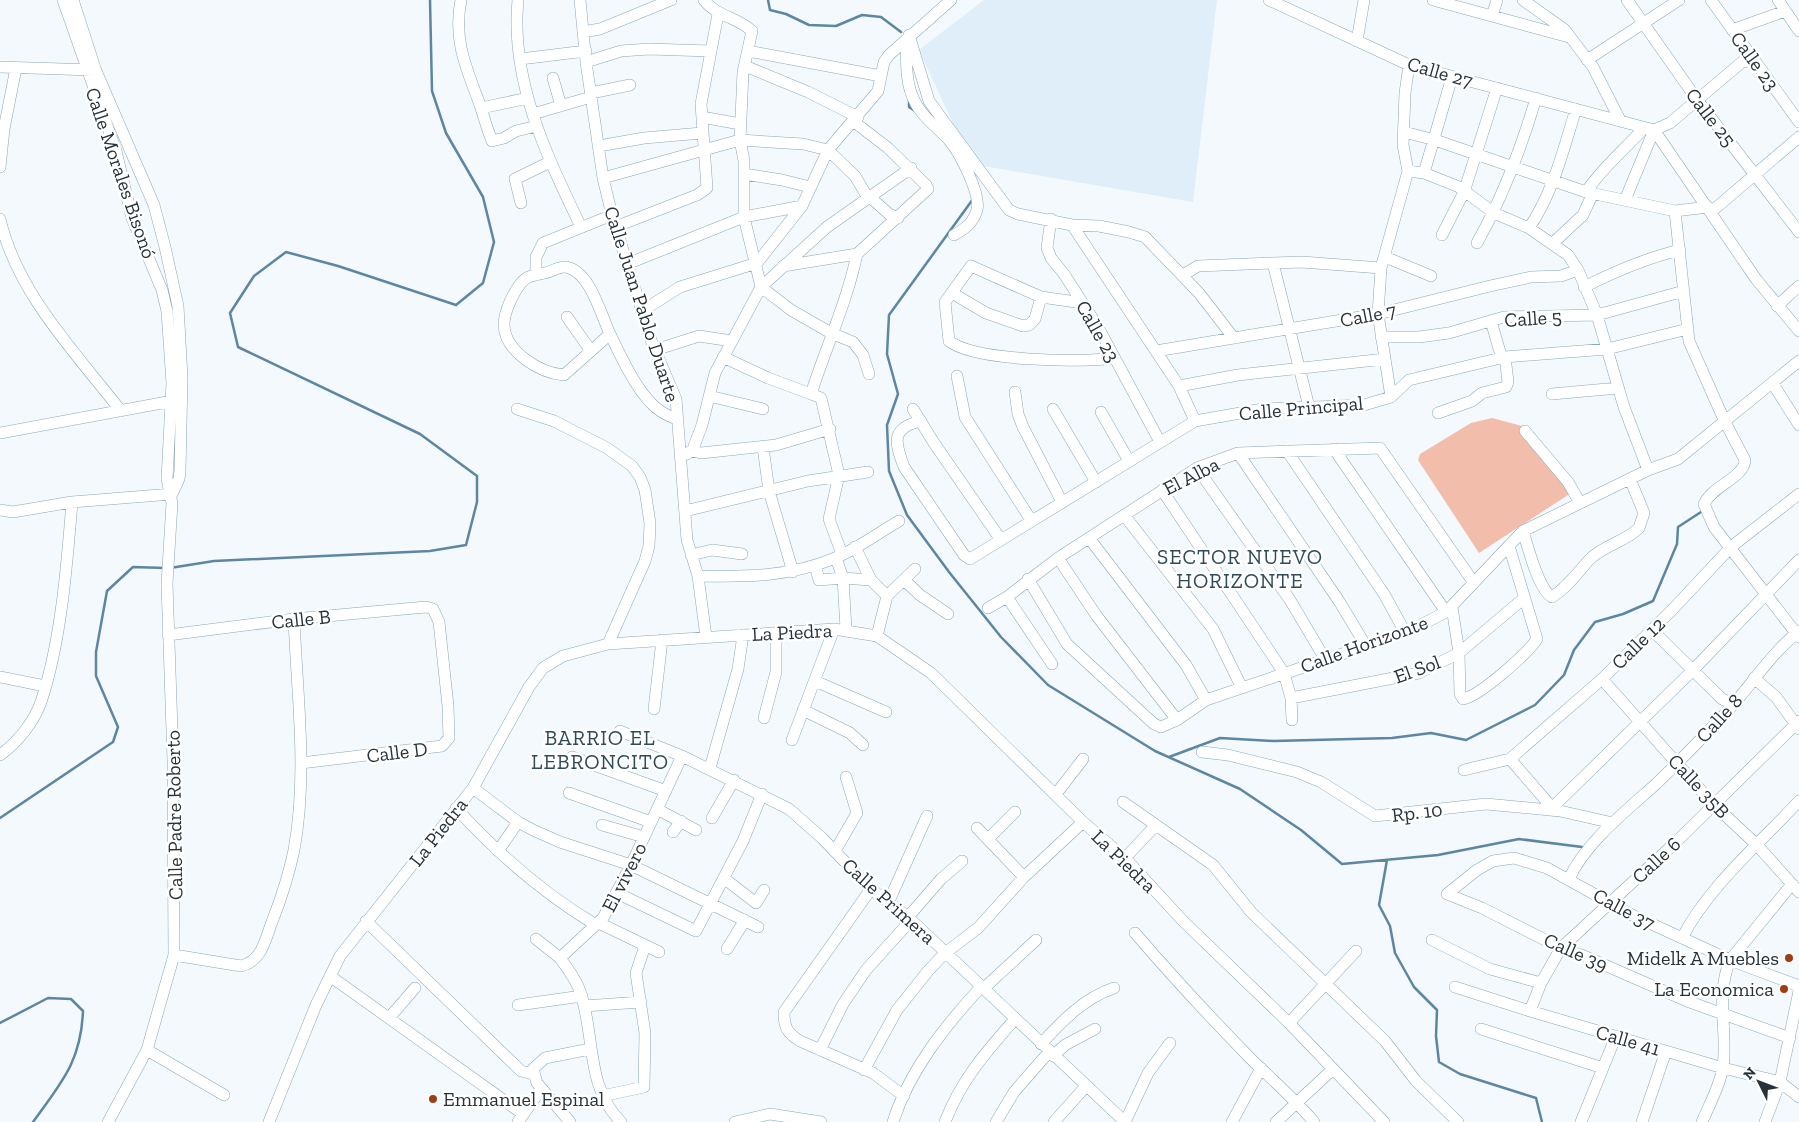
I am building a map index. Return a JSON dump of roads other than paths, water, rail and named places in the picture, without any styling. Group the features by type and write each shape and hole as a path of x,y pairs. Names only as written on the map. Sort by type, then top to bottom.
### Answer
{"street":[{"name":"Calle Morales Bisonó","path":"62,0 91,70 154,205 178,306 177,400 179,479 172,494"},
{"name":"Calle Morales Bisonó","path":"73,0 91,70 116,151 132,218 162,290 167,311 177,400"},
{"path":"461,0 457,28 458,39 465,66 492,141 504,138 516,131 537,126"},
{"path":"518,0 515,28 528,98 550,162 580,227"},
{"name":"Calle Juan Pablo Duarte","path":"580,0 603,178 615,226 642,311 655,350 676,399 676,419 687,453 687,540 698,576 706,637"},
{"path":"583,32 600,29 671,0"},
{"path":"704,0 718,14 747,26 752,31 745,66 740,140 744,174 744,218 757,263 761,287 791,310 831,333 853,342 859,348 869,374"},
{"path":"642,311 680,287 757,263 802,206 828,150 878,91 884,62 894,49 951,0"},
{"name":"Calle 27","path":"1268,0 1409,65 1649,129"},
{"path":"1357,41 1364,0"},
{"path":"1433,0 1569,37"},
{"path":"1492,16 1497,0"},
{"path":"1523,0 1565,30 1588,60 1620,120"},
{"name":"Calle 25","path":"1627,0 1698,101 1799,232"},
{"path":"1588,60 1679,0"},
{"name":"Calle 23","path":"1711,0 1799,122"},
{"path":"1778,0 1799,31"},
{"path":"1732,30 1785,11"},
{"path":"615,226 704,192 707,188 701,104 718,14"},
{"path":"906,38 929,101 1010,210 1018,214 1072,224 1107,227 1145,237 1199,293 1233,337"},
{"path":"906,38 908,80 914,100 921,111 949,141 963,161 977,201 972,220 966,229 954,235"},
{"path":"520,59 586,56 649,49 710,52"},
{"path":"748,51 881,76"},
{"path":"1552,244 1583,215 1598,174 1649,129 1670,123 1742,62 1753,60"},
{"path":"1391,397 1378,314 1383,263 1408,171 1404,156 1404,93 1409,65"},
{"path":"745,66 808,92 856,119 911,168 928,189 857,254 783,266"},
{"path":"0,67 91,70"},
{"path":"0,167 4,129 16,68"},
{"path":"1424,173 1452,77"},
{"path":"553,78 561,106"},
{"path":"533,114 591,95 630,85"},
{"path":"1442,235 1464,192 1497,88"},
{"path":"481,108 528,98"},
{"path":"1476,243 1494,213 1513,168 1536,98"},
{"path":"1529,228 1540,212 1554,183 1576,108"},
{"path":"702,117 740,124"},
{"path":"1625,200 1649,129"},
{"path":"1649,129 1710,209 1756,279 1799,330"},
{"path":"1404,132 1435,140 1554,183 1590,193 1675,211 1710,209 1756,174 1799,137"},
{"path":"599,146 644,138 702,134"},
{"path":"603,178 740,140 803,144 828,150 855,176 869,198 889,214 898,218"},
{"path":"521,203 515,179 550,162"},
{"path":"687,453 702,425 715,373 761,287 827,227 911,168"},
{"path":"1408,171 1424,173 1459,187 1494,213 1529,228 1568,255 1578,270 1596,315 1618,388 1648,470"},
{"path":"744,174 810,187"},
{"path":"627,264 744,218 802,206"},
{"path":"1675,211 1689,341 1725,422 1745,460 1742,470 1714,490 1704,504 1714,527 1798,634"},
{"path":"536,275 536,257 544,243 612,215"},
{"path":"0,219 7,245 28,290 121,410"},
{"name":"Calle 23","path":"1051,220 1047,248 1051,258 1083,303 1160,442"},
{"path":"1072,224 1179,386 1196,421"},
{"path":"1584,287 1625,266 1680,250"},
{"path":"811,394 831,333 851,282 857,254"},
{"path":"1183,275 1198,266 1302,262 1383,263 1431,276"},
{"path":"1273,263 1288,328 1301,368 1309,406"},
{"path":"1083,303 1041,297 971,266 945,302 948,341 956,347 996,355 1094,361 1114,358"},
{"path":"610,334 564,375 552,374 526,360 512,344 504,328 508,310 520,284 530,276 566,267 577,272 589,287 610,334 650,402 663,414 676,419"},
{"name":"Calle 7","path":"1156,351 1378,314 1490,286 1531,277 1561,276 1578,270"},
{"path":"1778,306 1799,286"},
{"name":"Calle 5","path":"1381,337 1419,337 1449,333 1504,317 1596,315 1684,291"},
{"path":"952,293 986,313 1023,326 1033,323 1041,297"},
{"path":"567,317 590,351"},
{"path":"1438,412 1472,402 1482,394 1506,387 1508,382 1503,358 1491,321"},
{"name":"Calle Principal","path":"921,421 910,423 900,432 896,443 904,467 958,547 964,555 970,558 1196,421 1263,410 1309,406 1364,405 1391,397 1409,380 1503,358 1607,349 1688,330"},
{"path":"655,350 699,336 732,341"},
{"path":"724,357 768,378 821,398 830,429 839,475 829,519 843,578 846,629"},
{"path":"1179,386 1238,375 1385,359"},
{"name":"Calle Horizonte","path":"1028,579 1066,644 1154,724 1161,727 1177,720 1206,700 1405,632 1449,610 1522,531 1648,470 1678,459 1773,384 1799,361"},
{"path":"957,376 965,417 1032,520"},
{"path":"1773,384 1799,426"},
{"path":"1552,394 1618,388"},
{"path":"1015,392 1018,414 1023,427 1062,502"},
{"path":"709,396 763,410"},
{"path":"0,433 177,400"},
{"path":"518,409 554,421 607,448 632,466 640,477 645,490 650,523 649,546 645,561 608,644"},
{"path":"913,409 1001,540"},
{"path":"1053,409 1096,482"},
{"path":"1101,412 1130,461"},
{"path":"687,453 776,445 830,429"},
{"path":"1525,431 1568,482 1580,502"},
{"path":"762,447 769,491 793,572"},
{"name":"El Alba","path":"988,608 1007,597 1028,579 1058,558 1197,468 1238,453 1380,448 1474,583"},
{"path":"1334,449 1449,610 1459,653 1460,694 1463,698 1469,698 1491,683 1534,644 1537,639 1523,599 1510,546"},
{"path":"1287,451 1384,594 1405,632"},
{"path":"1238,453 1339,601 1366,646"},
{"path":"1197,468 1290,600 1325,659"},
{"path":"686,511 839,475 868,472"},
{"path":"1522,531 1542,586 1547,594 1552,597 1571,582 1590,559 1604,548 1639,528 1644,513 1630,479"},
{"path":"1162,490 1284,674 1291,698 1292,720"},
{"path":"0,510 13,512 72,502 172,494"},
{"name":"Calle Padre Roberto","path":"108,1122 148,1050 174,955 173,760 166,584 172,494"},
{"name":"Calle 12","path":"1464,770 1510,759 1602,679 1652,630 1727,543 1799,494"},
{"path":"0,755 19,739 41,703 57,630 72,502"},
{"path":"1124,515 1213,630 1242,688"},
{"path":"698,576 756,577 793,572 839,556 899,521"},
{"path":"1088,538 1186,665 1206,700"},
{"path":"855,547 871,580 887,596"},
{"path":"691,555 712,550 742,554"},
{"path":"1058,558 1096,615 1177,720"},
{"path":"1555,810 1557,803 1692,671 1766,592 1799,560"},
{"path":"815,564 819,580 843,578 871,580"},
{"path":"877,636 887,596 915,569"},
{"path":"904,580 920,595 948,614"},
{"path":"1007,597 1052,664"},
{"name":"El Sol","path":"1291,698 1360,686 1418,673 1459,653 1523,599"},
{"name":"Calle B","path":"168,635 294,619 426,607 433,609"},
{"name":"Calle D","path":"301,763 442,746 449,738 448,706 438,622 433,609"},
{"path":"174,955 241,966 250,964 260,954 280,902 294,851 301,763 294,619"},
{"path":"792,740 834,629"},
{"name":"La Piedra","path":"269,1122 340,956 473,788 538,673 549,664 564,656 608,644 834,629 846,629 877,636 930,674 1083,822 1125,858 1183,921 1289,1023 1332,1070 1384,1122"},
{"path":"1652,630 1722,699 1733,704"},
{"path":"764,718 776,672 776,633"},
{"name":"Calle 8","path":"1569,878 1576,864 1613,823 1677,764 1733,704 1754,678 1798,634"},
{"path":"710,768 738,668 744,635"},
{"path":"654,709 662,640"},
{"path":"0,677 45,686"},
{"path":"1754,678 1776,697 1798,725"},
{"name":"Calle 35B","path":"1602,679 1713,804 1757,845 1795,888"},
{"path":"814,681 886,712"},
{"path":"803,710 850,733 863,745"},
{"name":"Calle 6","path":"1530,1011 1541,983 1561,948 1674,844 1713,804 1798,725"},
{"name":"Calle Primera","path":"620,731 710,768 762,794 798,815 871,889 910,918 1125,1122"},
{"name":"Rp. 10","path":"1202,752 1235,756 1297,772 1321,782 1375,816 1486,804 1555,810 1613,823"},
{"name":"El vivero","path":"560,958 597,924 617,893 682,756"},
{"path":"572,757 666,791"},
{"path":"1056,794 1083,759"},
{"path":"1510,759 1555,810"},
{"path":"835,851 857,813 846,777"},
{"path":"712,818 734,780"},
{"path":"473,788 518,822 560,842 631,865 758,927"},
{"path":"569,793 651,822"},
{"path":"617,893 695,932 697,931 744,841 762,794"},
{"path":"1682,938 1700,910 1757,845 1799,801"},
{"path":"1123,802 1214,865 1251,912 1324,985 1384,1041 1416,1081 1458,1122"},
{"path":"456,808 498,851 564,905 597,924 659,952"},
{"path":"657,809 696,830"},
{"path":"988,840 1015,812"},
{"path":"889,901 927,816"},
{"path":"673,832 681,821"},
{"path":"498,851 518,822"},
{"path":"864,1070 897,1010 928,971 946,953 978,928 1024,877 1083,822"},
{"path":"602,825 644,837"},
{"path":"1125,858 1156,825"},
{"path":"977,828 1024,877"},
{"name":"Calle 37","path":"1447,894 1477,870 1493,861 1514,858 1547,868 1569,878 1609,902 1730,960 1799,986"},
{"path":"820,1050 843,1004 866,970 941,879 962,861"},
{"path":"724,878 756,903 764,890"},
{"path":"1702,1122 1723,1068 1721,994 1730,960 1795,888"},
{"path":"871,889 784,1012 784,1026 791,1035 864,1070 904,1096"},
{"name":"Calle 39","path":"1447,894 1482,908 1561,948 1584,956 1687,1001 1790,1038"},
{"path":"727,949 745,920"},
{"path":"366,921 521,1071 533,1074 541,1089 570,1122"},
{"path":"1135,933 1178,983 1261,1068 1297,1101 1314,1122"},
{"path":"536,939 560,958 572,975 583,1001 590,1049 602,1096 612,1113 621,1122"},
{"path":"893,1122 904,1096 934,1043 982,988 1036,940"},
{"path":"1432,940 1490,969 1541,983"},
{"path":"602,1096 644,1087 646,1047 636,973 645,946"},
{"path":"1289,1023 1356,951"},
{"path":"330,976 389,1018 521,1120 541,1089"},
{"name":"Calle 41","path":"1455,987 1723,1068 1780,1082 1799,1097"},
{"path":"389,1018 415,988"},
{"path":"996,1122 1014,1092 1048,1051 1070,1014 1101,993 1114,988"},
{"path":"1765,1122 1780,1082 1799,992"},
{"path":"518,1005 583,1001 641,1002"},
{"path":"945,1122 955,1096 986,1052 1015,1019"},
{"path":"1048,1051 1095,1029"},
{"path":"1481,1029 1603,1068"},
{"path":"1581,1122 1616,1036"},
{"path":"1125,1122 1148,1073 1170,1043"},
{"path":"533,1074 537,1063 545,1058 590,1049"},
{"path":"148,1050 224,1095"},
{"path":"1642,1122 1666,1051"},
{"path":"1232,1122 1261,1068"},
{"path":"1276,1122 1332,1070"},
{"path":"1054,1122 1086,1086"},
{"path":"735,1122 770,1114 821,1122"}],"waterway":[{"path":"170,568 214,561 430,551 466,545 477,502 477,476 420,434 238,347 230,313 254,276 286,252 338,266 456,305 483,283 494,242 483,197 446,133 432,91 430,0"},
{"path":"768,0 770,10 786,14 809,25 836,26 862,15 881,17 901,32"},
{"path":"909,100 909,107 915,111"},
{"path":"973,199 889,315 887,354 898,394 887,425 889,471 907,515 949,572 1001,637 1048,685 1155,751 1240,789 1301,830 1342,864 1438,855 1519,839 1582,847"},
{"path":"1169,757 1220,738 1274,741 1392,738 1431,733 1466,740 1535,705 1564,675 1574,650 1595,622 1623,614 1653,601 1677,544 1678,527 1701,512"},
{"path":"0,818 113,742 118,727 96,676 96,652 107,591 133,567 165,568"},
{"path":"1387,860 1379,905 1390,926 1395,953 1414,987 1437,1010 1436,1036 1439,1062 1460,1074 1536,1098 1542,1122"},
{"path":"0,1023 48,998 71,999 83,1011 74,1058 61,1083 33,1122"}],"place":[{"name":"Midelk A Muebles","path":"1789,958"},
{"name":"La Economica","path":"1784,989"},
{"name":"Emmanuel Espinal","path":"433,1099"}],"district":[{"name":"SECTOR NUEVO HORIZONTE","path":"1240,568"},
{"name":"BARRIO EL LEBRONCITO","path":"600,749"}]}
